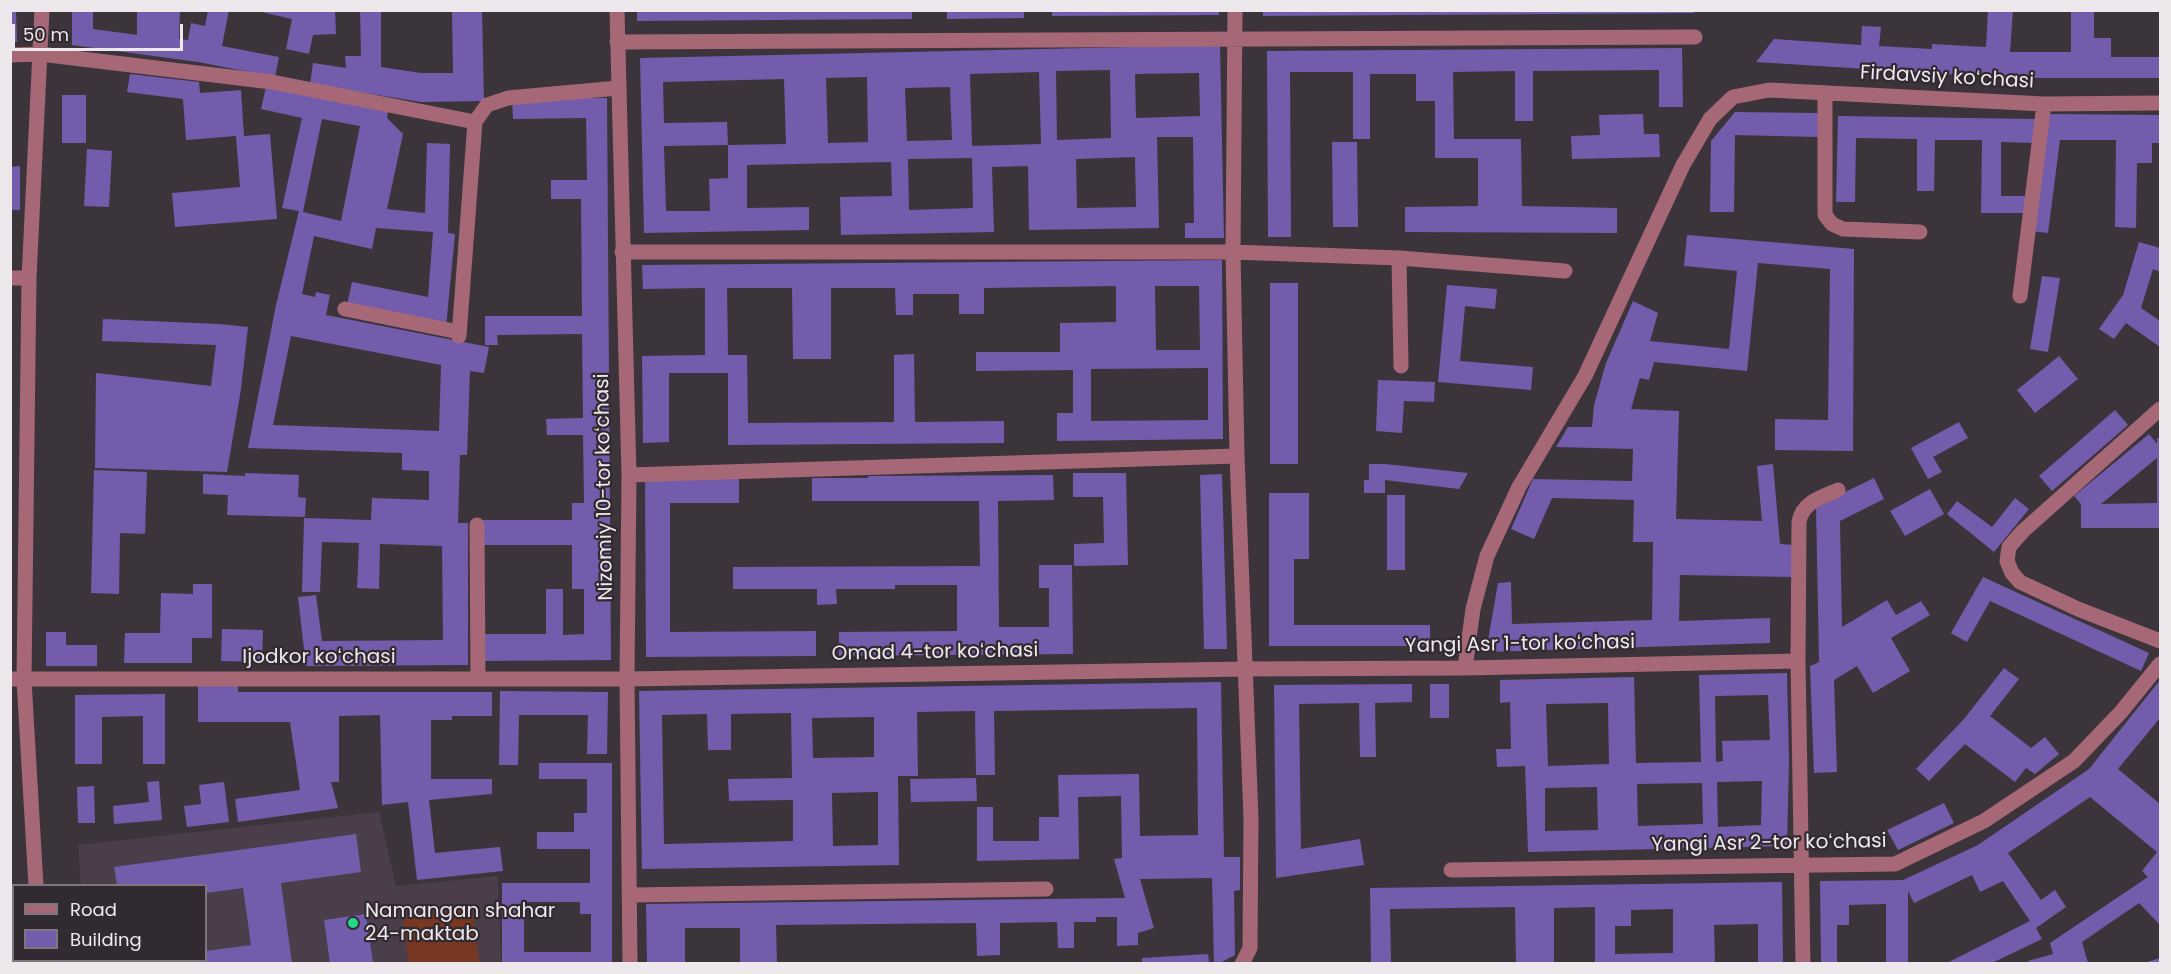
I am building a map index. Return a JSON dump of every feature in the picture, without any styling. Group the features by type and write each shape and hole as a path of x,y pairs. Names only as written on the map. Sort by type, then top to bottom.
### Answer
{"street":[{"path":"36,884 17,680 29,278 42,10"},
{"name":"Nizomiy 10-tor koʻchasi","path":"617,10 629,475 627,679 630,963"},
{"path":"1235,10 1233,252 1237,456 1251,818 1250,948 1242,963"},
{"path":"617,42 1695,37"},
{"path":"10,55 40,54 272,82 475,122"},
{"path":"345,309 459,334 475,122 487,105 507,98 618,88"},
{"name":"Firdavsiy koʻchasi","path":"1465,668 1473,609 1487,556 1496,536 1519,488 1585,376 1683,165 1710,119 1733,97 1769,90 2044,104 2160,103"},
{"path":"1826,93 1826,214 1832,224 1843,228 1920,232"},
{"path":"2020,296 2044,104"},
{"path":"622,252 1233,252 1399,258 1565,271"},
{"path":"1399,258 1401,366"},
{"path":"10,278 29,278"},
{"path":"2160,409 2023,531 2008,547 2007,561 2012,573 2020,582 2078,609 2160,641"},
{"path":"629,475 1237,456"},
{"path":"1803,963 1798,661 1800,516 1808,504 1838,490"},
{"path":"477,525 478,679"},
{"name":"Yangi Asr 1-tor koʻchasi","path":"1244,669 1465,668 1798,661"},
{"name":"Yangi Asr 2-tor koʻchasi","path":"1451,870 1895,864 1984,820 2074,761 2121,712 2160,664"},
{"name":"Omad 4-tor koʻchasi","path":"627,679 1244,669"},
{"name":"Ijodkor koʻchasi","path":"17,680 627,679"},
{"path":"630,895 1046,889"}],"shaded area":[{"name":"Namangan shahar 24-maktab","path":"379,812 396,886 498,876 501,963 89,963 207,962 207,884 81,884 78,845"},
{"path":"472,908 479,963 409,963 403,918"}],"building":[{"path":"10,10 16,10 17,42 10,42"},
{"path":"72,10 93,10 93,29 137,35 137,10 180,10 179,39 188,40 191,23 205,26 208,10 229,10 222,46 279,57 275,77 198,62 72,45"},
{"path":"253,10 335,10 336,34 313,35 309,54 286,49 292,19"},
{"path":"360,10 381,10 381,67 421,73 453,73 452,10 482,10 484,101 421,102 310,84 313,63 346,68 345,56 361,56"},
{"path":"637,10 912,10 912,19 637,21"},
{"path":"947,10 1024,10 1024,18 947,19"},
{"path":"1052,10 1219,10 1219,15 1052,16"},
{"path":"1263,10 1695,10 1694,13 1263,16"},
{"path":"1988,10 2013,10 2010,52 2071,52 2071,10 2094,10 2094,38 2111,38 2111,57 2160,57 2160,78 2009,78 1756,62 1774,39 1861,45 1862,26 1881,27 1879,46 1932,49 1932,44 1986,47"},
{"path":"1220,45 1224,238 1185,238 1185,223 1194,223 1193,137 1157,137 1159,228 1029,230 1028,166 992,167 994,232 841,235 840,197 892,196 891,162 747,165 747,208 809,207 809,230 644,233 640,58","holes":["1110,70 1111,138 1057,140 1056,71","1039,72 1041,144 972,146 970,74","1199,73 1200,116 1136,118 1135,74","867,77 868,142 828,143 826,78","784,79 786,144 728,145 727,122 664,123 663,82","950,87 952,140 907,141 905,88","728,145 728,178 709,179 710,211 666,211 664,146","1135,157 1136,207 1077,208 1076,159","972,158 973,208 909,210 908,159"]},
{"path":"1682,48 1683,107 1659,107 1659,70 1533,71 1533,121 1515,121 1515,71 1453,72 1454,139 1521,139 1522,206 1617,208 1617,233 1405,232 1405,207 1478,206 1478,158 1435,158 1435,101 1416,101 1416,74 1370,74 1370,139 1353,139 1353,72 1290,72 1291,237 1268,237 1267,51"},
{"path":"130,74 199,82 200,93 241,90 244,136 270,134 277,219 175,227 172,193 240,187 236,136 186,140 183,99 127,92"},
{"path":"266,87 388,112 387,118 403,134 387,209 425,213 427,143 450,144 448,233 455,234 446,327 347,305 352,282 428,297 433,232 376,228 372,249 314,236 302,294 315,297 316,292 330,295 326,315 489,347 484,373 470,371 467,455 460,455 458,523 468,523 468,665 306,666 298,597 316,595 322,641 443,640 442,546 380,544 379,589 357,588 359,543 322,542 320,592 302,592 304,518 371,520 372,498 429,500 429,471 402,470 402,453 248,448 276,305 299,211 282,208 302,118 261,109","holes":["322,119 360,126 341,221 303,212","291,336 441,365 439,431 273,425"]},
{"path":"62,95 86,95 86,143 62,143"},
{"path":"512,98 607,98 611,660 481,661 480,634 546,634 546,589 563,589 563,635 584,634 584,589 572,589 572,545 483,545 483,520 572,520 572,503 584,503 583,435 547,435 546,419 583,418 582,334 497,335 498,345 485,345 485,316 582,316 581,199 551,199 551,180 587,180 586,118 513,119"},
{"path":"1735,112 1818,113 1818,137 1735,135 1734,212 1710,212 1711,141"},
{"path":"1643,114 1644,134 1659,134 1660,157 1572,159 1571,136 1600,135 1599,115"},
{"path":"2046,114 2160,115 2160,143 2152,143 2152,163 2137,163 2136,228 2115,227 2116,140 2060,140 2048,233 2031,231"},
{"path":"1838,116 2035,119 2035,143 2001,142 2001,196 2025,196 2025,213 1981,213 1982,140 1935,140 1934,191 1917,191 1917,139 1856,138 1855,202 1836,202"},
{"path":"1332,142 1357,142 1358,227 1333,227"},
{"path":"87,149 112,151 109,207 84,206"},
{"path":"20,166 20,210 10,210 10,167"},
{"path":"1687,235 1854,249 1853,451 1775,450 1775,419 1828,420 1830,269 1758,263 1747,371 1654,362 1649,380 1640,378 1631,409 1679,411 1676,519 1762,521 1757,466 1773,464 1780,544 1794,545 1794,577 1680,575 1679,621 1770,618 1770,643 1486,652 1498,583 1511,582 1512,624 1652,620 1653,542 1633,542 1634,500 1552,498 1534,539 1511,529 1533,479 1632,481 1633,449 1556,447 1568,427 1592,427 1594,405 1606,363 1633,301 1658,313 1650,341 1729,349 1737,271 1684,266"},
{"path":"2139,242 2160,248 2160,272 2153,269 2141,308 2160,321 2160,347 2126,323 2114,339 2099,329 2123,295"},
{"path":"1222,260 1223,439 1057,441 1057,413 1073,413 1073,370 976,371 976,352 1060,352 1060,323 1116,322 1116,286 984,288 984,314 959,314 959,294 913,294 913,315 896,315 895,288 831,288 831,359 793,359 792,288 727,288 728,355 747,355 748,423 894,422 894,355 914,354 915,422 1004,421 1004,443 728,445 728,373 669,373 669,442 643,443 642,356 705,355 705,288 643,289 642,265","holes":["1155,286 1199,286 1200,350 1156,350","1208,368 1208,420 1091,421 1091,369"]},
{"path":"2042,276 2060,278 2048,352 2030,349"},
{"path":"1270,283 1298,283 1298,464 1270,464"},
{"path":"1447,285 1497,289 1495,309 1465,306 1460,361 1533,367 1531,390 1438,382"},
{"path":"103,319 248,327 241,389 227,472 95,468 96,373 211,386 216,345 102,341"},
{"path":"2059,356 2078,379 2035,413 2017,390"},
{"path":"1378,380 1435,382 1434,402 1404,401 1402,433 1376,431"},
{"path":"2115,410 2128,425 2052,491 2039,476"},
{"path":"1959,422 1968,438 1933,457 1942,472 1928,479 1911,448"},
{"path":"2149,434 2157,444 2157,438 2160,438 2160,528 2081,528 2081,504 2074,496","holes":["2157,458 2157,503 2101,504"]},
{"path":"1369,464 1468,473 1459,489 1385,480 1385,493 1364,493 1364,480 1369,480"},
{"path":"94,470 147,472 145,534 120,533 119,594 91,593"},
{"path":"245,473 299,475 298,497 306,498 305,517 227,515 228,495 203,494 203,474 245,476"},
{"path":"1073,473 1126,473 1128,565 1074,566 1074,544 1104,543 1103,497 1073,497"},
{"path":"1222,474 1227,649 1204,649 1200,475"},
{"path":"1053,475 1054,500 998,501 999,627 1049,627 1049,588 1039,588 1039,565 1072,565 1073,654 839,656 839,632 957,631 957,585 895,585 895,589 836,589 837,604 817,605 817,589 733,589 733,567 980,566 979,501 812,501 812,478"},
{"path":"1874,478 1884,499 1840,521 1842,627 1887,600 1896,615 1921,601 1930,615 1891,638 1910,671 1873,693 1857,666 1834,680 1837,772 1814,773 1810,666 1819,662 1816,506"},
{"path":"645,479 739,479 739,503 670,503 670,632 816,631 816,656 646,657"},
{"path":"1930,489 1944,514 1905,536 1890,511"},
{"path":"1269,493 1309,493 1309,559 1294,559 1294,625 1430,625 1430,646 1269,646"},
{"path":"1387,495 1405,495 1405,570 1387,570"},
{"path":"2015,498 2029,509 1994,552 1947,514 1957,501 1992,527"},
{"path":"1983,577 2149,653 2141,671 1990,601 1967,642 1951,633"},
{"path":"193,584 212,584 212,638 192,638 192,663 124,663 125,633 160,633 161,593 193,594"},
{"path":"222,629 263,630 262,662 221,661"},
{"path":"46,632 66,632 66,645 97,645 97,666 46,666"},
{"path":"2004,668 2019,679 1990,716 2031,748 2045,737 2059,754 2035,774 2026,768 2015,782 1965,744 1929,781 1916,769 1964,719"},
{"path":"1787,673 1789,760 1787,846 1528,852 1525,766 1497,767 1496,749 1511,749 1510,702 1500,703 1500,680 1634,677 1636,763 1701,762 1699,675","holes":["1768,695 1770,740 1722,741 1723,761 1716,762 1715,696","1608,703 1609,764 1548,766 1546,704","1762,781 1761,825 1718,827 1717,782","1702,783 1703,824 1638,826 1637,784","1597,787 1598,830 1545,831 1545,788"]},
{"path":"2160,680 2160,718 2118,769 2160,804 2160,925 2139,903 2082,942 2088,963 2029,963 2028,961 2053,954 2050,943 2148,877 2142,871 2157,852 2090,797 2008,853 2041,900 2055,890 2066,907 2036,928 2042,939 1992,963 1947,963 2030,921 2003,881 1980,892 1972,875 1914,903 1908,891 1908,963 1886,963 1886,904 1849,905 1849,925 1837,925 1837,963 1821,963 1820,881 1903,880 1978,845 2089,769"},
{"path":"1221,682 1224,857 1240,857 1240,890 1234,891 1235,955 1220,963 1214,963 1212,878 1140,879 1154,928 1138,933 1138,945 1117,946 1117,917 1096,917 1096,922 1074,922 1074,948 1058,948 1057,922 1000,923 1000,955 977,956 976,923 776,925 777,963 740,963 740,928 685,928 685,963 647,963 646,904 1125,898 1114,859 1122,858 1121,796 1078,797 1079,859 977,861 977,807 993,807 993,841 1039,841 1039,817 1059,817 1058,775 1139,774 1140,836 1198,835 1197,708 994,711 995,775 976,775 975,711 917,712 918,776 898,776 899,865 642,869 639,691","holes":["791,713 792,778 728,779 729,801 793,800 793,841 664,844 662,715 707,714 708,750 731,750 731,714","874,717 874,757 813,758 812,718","878,792 878,845 833,846 832,793"]},
{"path":"1412,684 1412,702 1375,703 1376,757 1360,757 1359,703 1299,704 1301,849 1360,839 1364,865 1276,878 1274,685"},
{"path":"1430,684 1449,684 1449,718 1430,718"},
{"path":"198,685 238,685 238,692 492,692 492,716 452,716 452,720 431,720 431,779 492,779 492,794 429,800 435,853 500,847 503,871 417,880 408,802 382,805 380,715 339,716 339,782 331,782 338,808 238,822 235,799 300,790 290,722 198,722"},
{"path":"500,691 608,692 607,754 587,754 588,715 519,715 518,765 499,765"},
{"path":"165,694 165,764 143,764 143,716 102,717 102,764 75,764 75,695"},
{"path":"539,763 612,763 612,963 502,963 502,883 590,883 590,849 537,849 537,832 574,832 574,813 587,813 587,779 539,779","holes":["524,902 580,902 580,914 591,914 591,952 524,952"]},
{"path":"976,778 977,801 911,802 910,779"},
{"path":"159,781 162,820 114,824 113,806 149,802 147,782"},
{"path":"224,782 229,822 187,827 184,806 201,804 199,785"},
{"path":"94,786 95,823 78,823 77,787"},
{"path":"1944,803 1954,823 1898,850 1887,830"},
{"path":"356,834 361,872 281,883 292,963 125,963 207,962 207,951 251,945 243,888 207,893 207,884 117,884 114,867"},
{"path":"1782,882 1783,963 1758,963 1758,924 1714,925 1715,963 1595,963 1595,907 1554,908 1554,963 1516,963 1515,907 1390,909 1391,963 1371,963 1370,888","holes":["1673,909 1673,953 1615,954 1615,926 1631,926 1631,910"]},
{"path":"366,914 373,963 330,963 324,920"},
{"path":"10,923 12,923 12,962 23,963 10,963"},
{"path":"1208,954 1209,963 1142,963 1142,958"},
{"path":"2160,958 2160,963 2144,963"}],"place":[{"name":"Namangan shahar 24-maktab","path":"353,923"}]}
